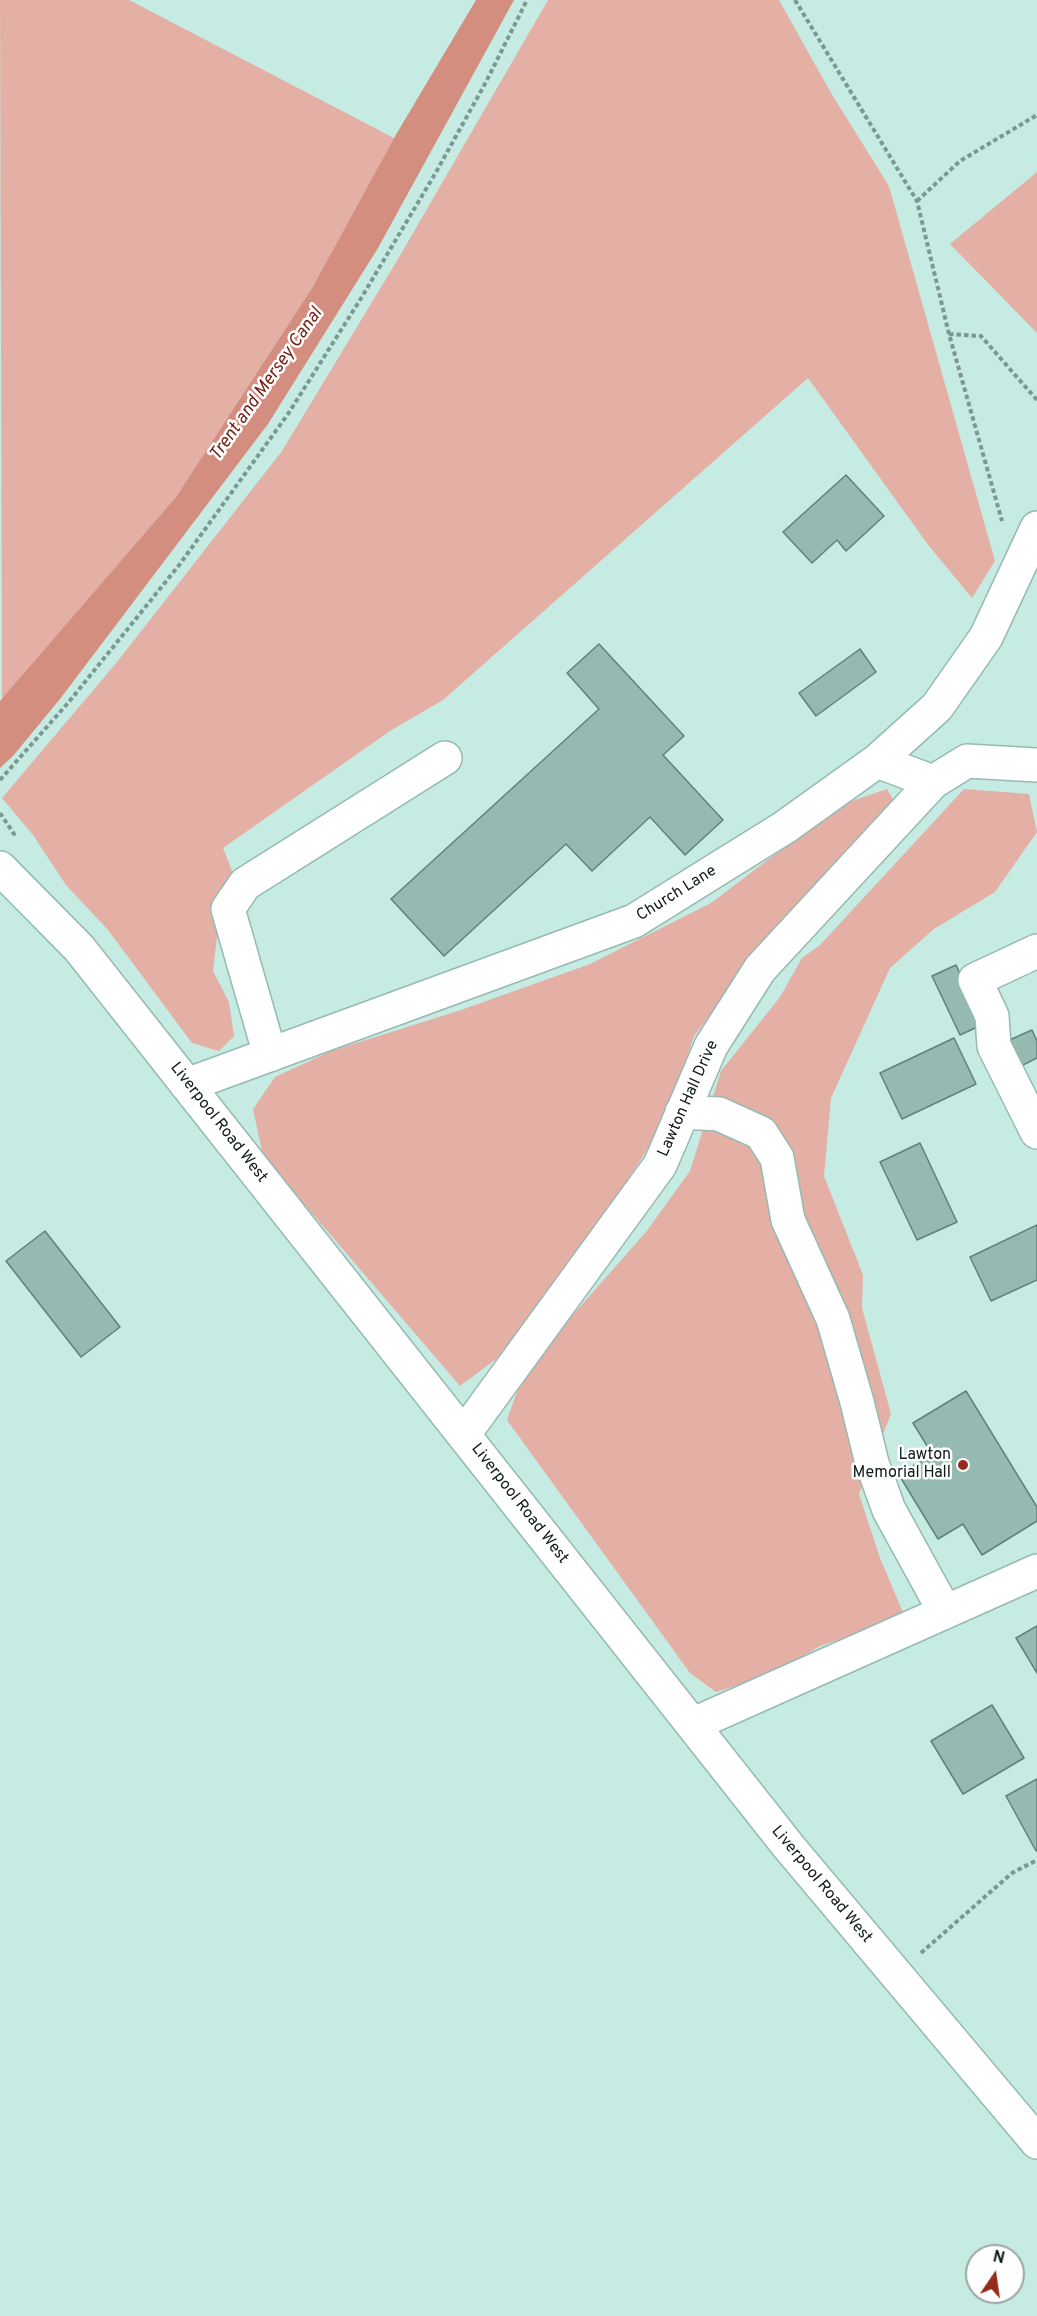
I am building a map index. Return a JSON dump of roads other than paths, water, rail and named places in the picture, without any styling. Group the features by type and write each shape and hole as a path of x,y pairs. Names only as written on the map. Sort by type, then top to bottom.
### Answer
{"street":[{"name":"Church Lane","path":"188,1085 634,921 785,827 877,761 937,707 986,637 1033,537"},
{"path":"270,1055 228,909 245,884 444,758"},
{"path":"877,761 933,782"},
{"name":"Lawton Hall Drive","path":"464,1434 660,1165 711,1046 760,969 933,782 967,761 1037,765"},
{"name":"Liverpool Road West","path":"0,868 79,948 789,1847 1037,2142"},
{"path":"1037,951 975,980 992,1016 994,1046 1037,1132"},
{"path":"682,1112 720,1114 761,1133 777,1158 788,1220 833,1319 872,1463 889,1510 939,1601 943,1613"},
{"path":"694,1724 1037,1571"}],"water":[{"name":"Trent and Mersey Canal","path":"476,0 514,0 378,248 268,424 60,699 13,756 0,768 0,701 176,497 312,288 394,138"}],"place":[{"name":"Lawton Memorial Hall","path":"963,1465"}]}
